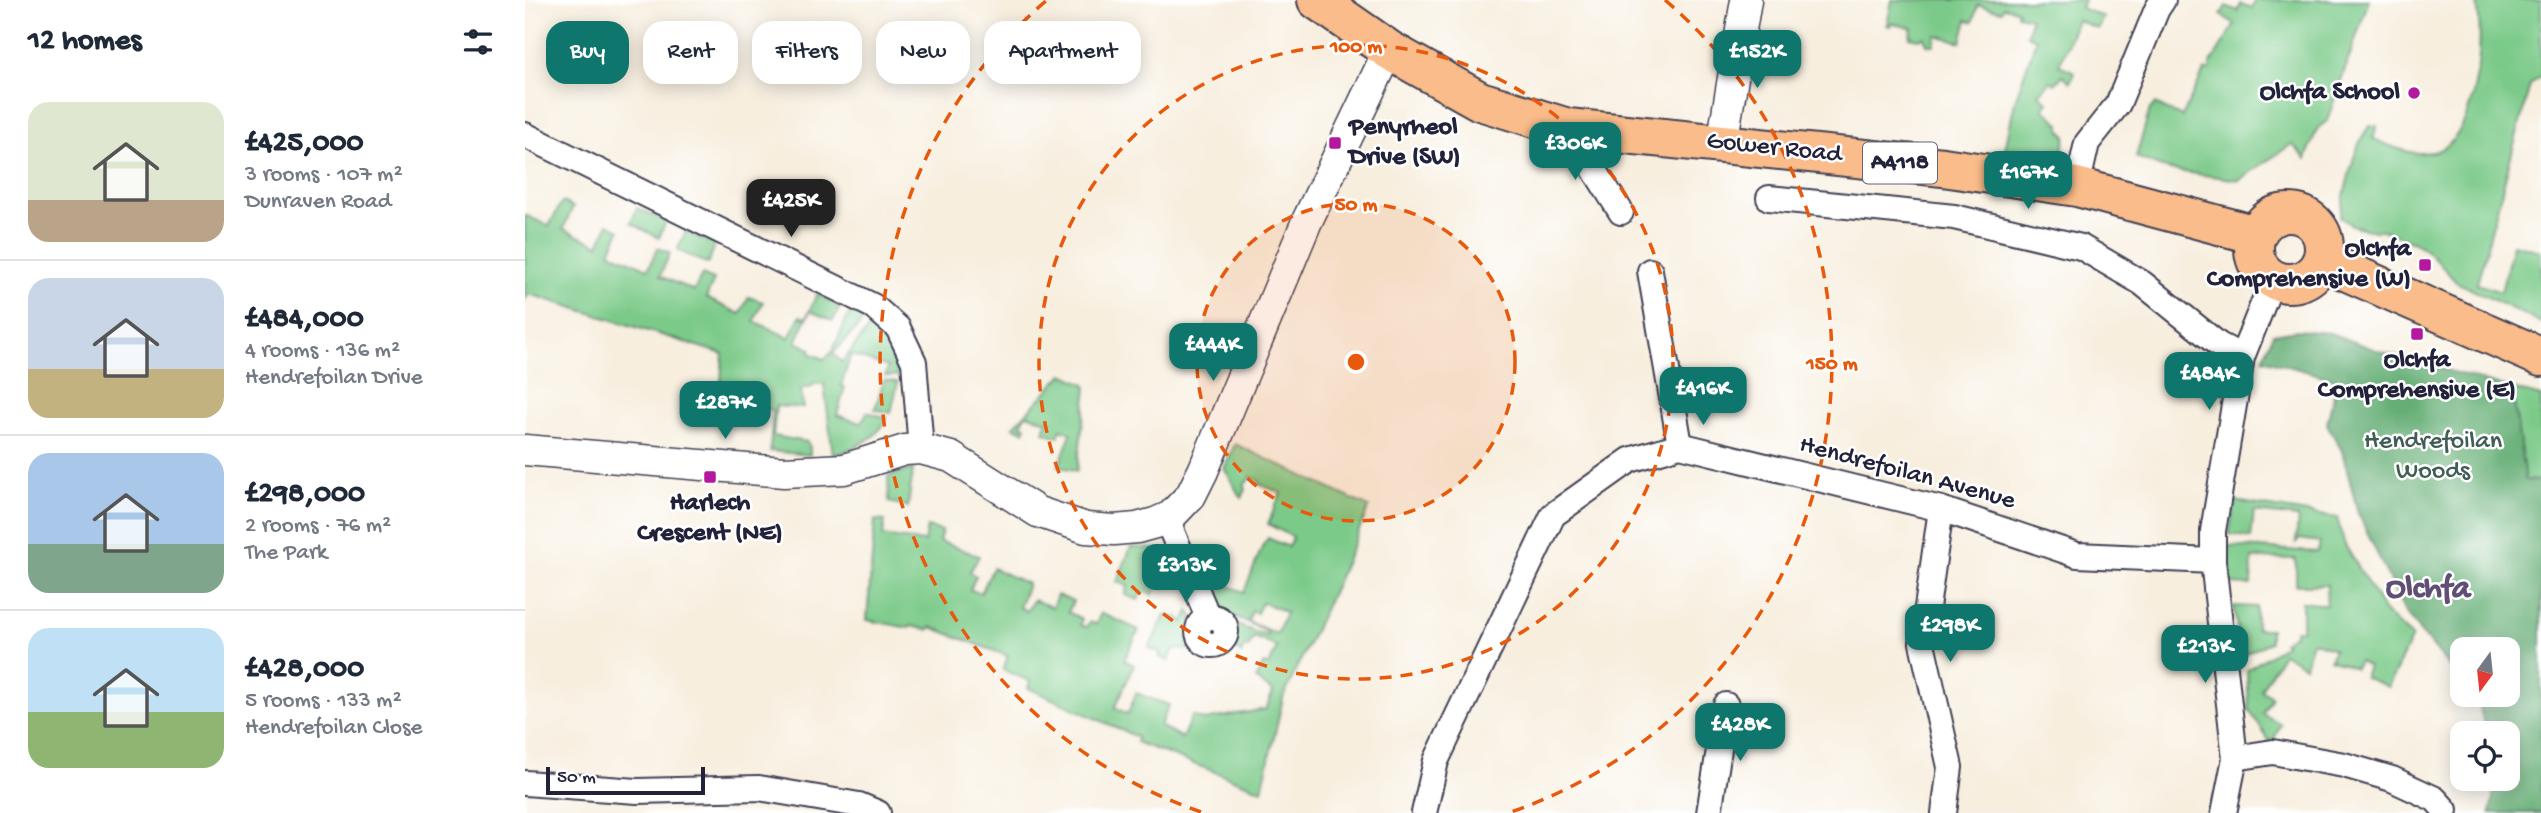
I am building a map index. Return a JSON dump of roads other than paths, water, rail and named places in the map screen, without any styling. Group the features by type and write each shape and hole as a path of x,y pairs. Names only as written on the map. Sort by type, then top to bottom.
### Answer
{"main road":[{"name":"Gower Road","path":"1317,0 1389,50 1481,101 1569,128 1943,167 2077,187 2256,235"},
{"path":"2279,214 2300,214 2310,218 2322,233 2325,251 2323,261 2316,271 2296,283 2273,279 2263,272 2256,261 2256,235 2269,218 2279,214"},
{"path":"2323,261 2541,357"}],"street":[{"path":"1722,144 1746,0"},
{"path":"2077,187 2087,143 2118,104 2157,9 2164,0"},
{"path":"525,450 785,472 844,469 905,450 921,449 951,457 1038,512 1086,528 1114,530 1156,523 1171,516 1191,495 1203,471 1307,221 1389,50"},
{"path":"1569,128 1621,212"},
{"path":"525,135 873,306 898,328 914,362 921,449"},
{"path":"1769,198 1954,217 2081,247 2143,283 2219,345 2242,357"},
{"path":"1424,813 1436,761 1553,515 1630,460 1680,445 1650,271"},
{"path":"2224,813 2235,758 2213,561 2213,531 2242,357 2273,279"},
{"name":"Hendrefoilan Avenue","path":"1680,445 1941,509 2077,555 2213,561"},
{"path":"1941,509 1921,643 1950,767 1944,813"},
{"path":"1171,516 1172,532 1208,617"},
{"path":"1709,813 1726,705"},
{"path":"2235,758 2273,752 2344,765 2392,779 2435,799 2445,810"},
{"path":"525,783 636,791 759,788 859,805 878,813"}],"place":[{"name":"Olchfa School","path":"2414,93"},
{"name":"Penyrheol Drive (SW)","path":"1335,143"},
{"name":"Olchfa Comprehensive (W)","path":"2425,265"},
{"name":"Olchfa Comprehensive (E)","path":"2417,334"},
{"name":"Harlech Crescent (NE)","path":"710,477"}],"district":[{"name":"Olchfa","path":"2428,590"}],"park label":[{"name":"Hendrefoilan Woods","path":"2433,457"}]}
